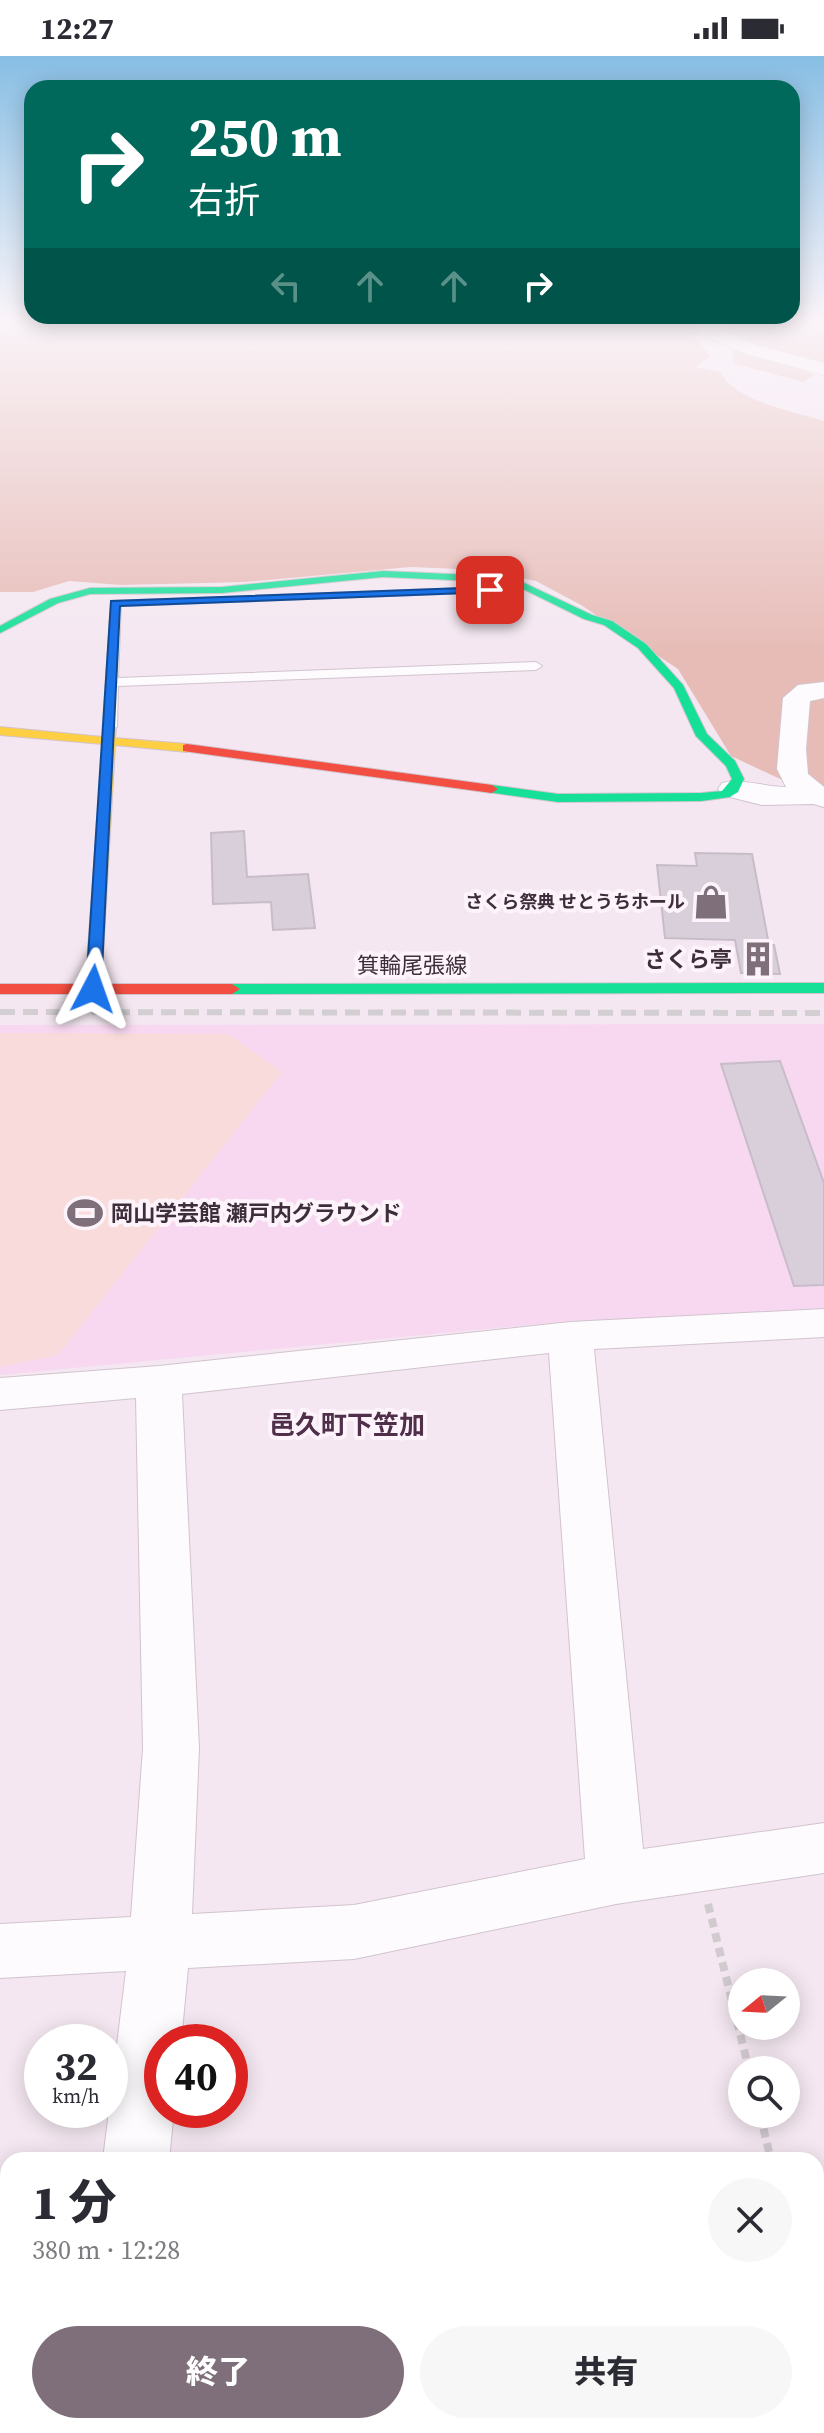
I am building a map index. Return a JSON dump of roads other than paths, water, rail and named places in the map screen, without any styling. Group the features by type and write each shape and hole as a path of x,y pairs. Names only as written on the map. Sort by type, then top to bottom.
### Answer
{"street":[{"path":"0,630 26,614 75,593 90,591 237,589 383,574 497,579 520,584 588,617 608,623 642,646 679,687 702,736 731,764 738,779 733,789 725,794 701,797 558,798 109,734 0,731"},
{"path":"820,797 793,775 792,763 797,698 808,691 824,690"},
{"path":"93,989 109,734"},
{"path":"733,789 762,796 820,797"},
{"name":"箕輪尾張線","path":"0,989 824,988"},
{"path":"0,1394 159,1381 570,1336 824,1323"},
{"path":"570,1336 616,1878"},
{"path":"137,2152 160,1942 171,1748 159,1381"},
{"path":"0,1951 354,1932 616,1878 824,1848"}],"lane":[{"path":"109,734 115,603 490,590"},
{"path":"112,682 536,666"}],"railway":[{"path":"0,1012 824,1013"}],"place":[{"name":"さくら祭典 せとうちホール","path":"711,902"},
{"name":"さくら亭","path":"758,959"},
{"name":"岡山学芸館 瀬戸内グラウンド","path":"85,1213"}],"district":[{"name":"邑久町下笠加","path":"347,1425"}]}
